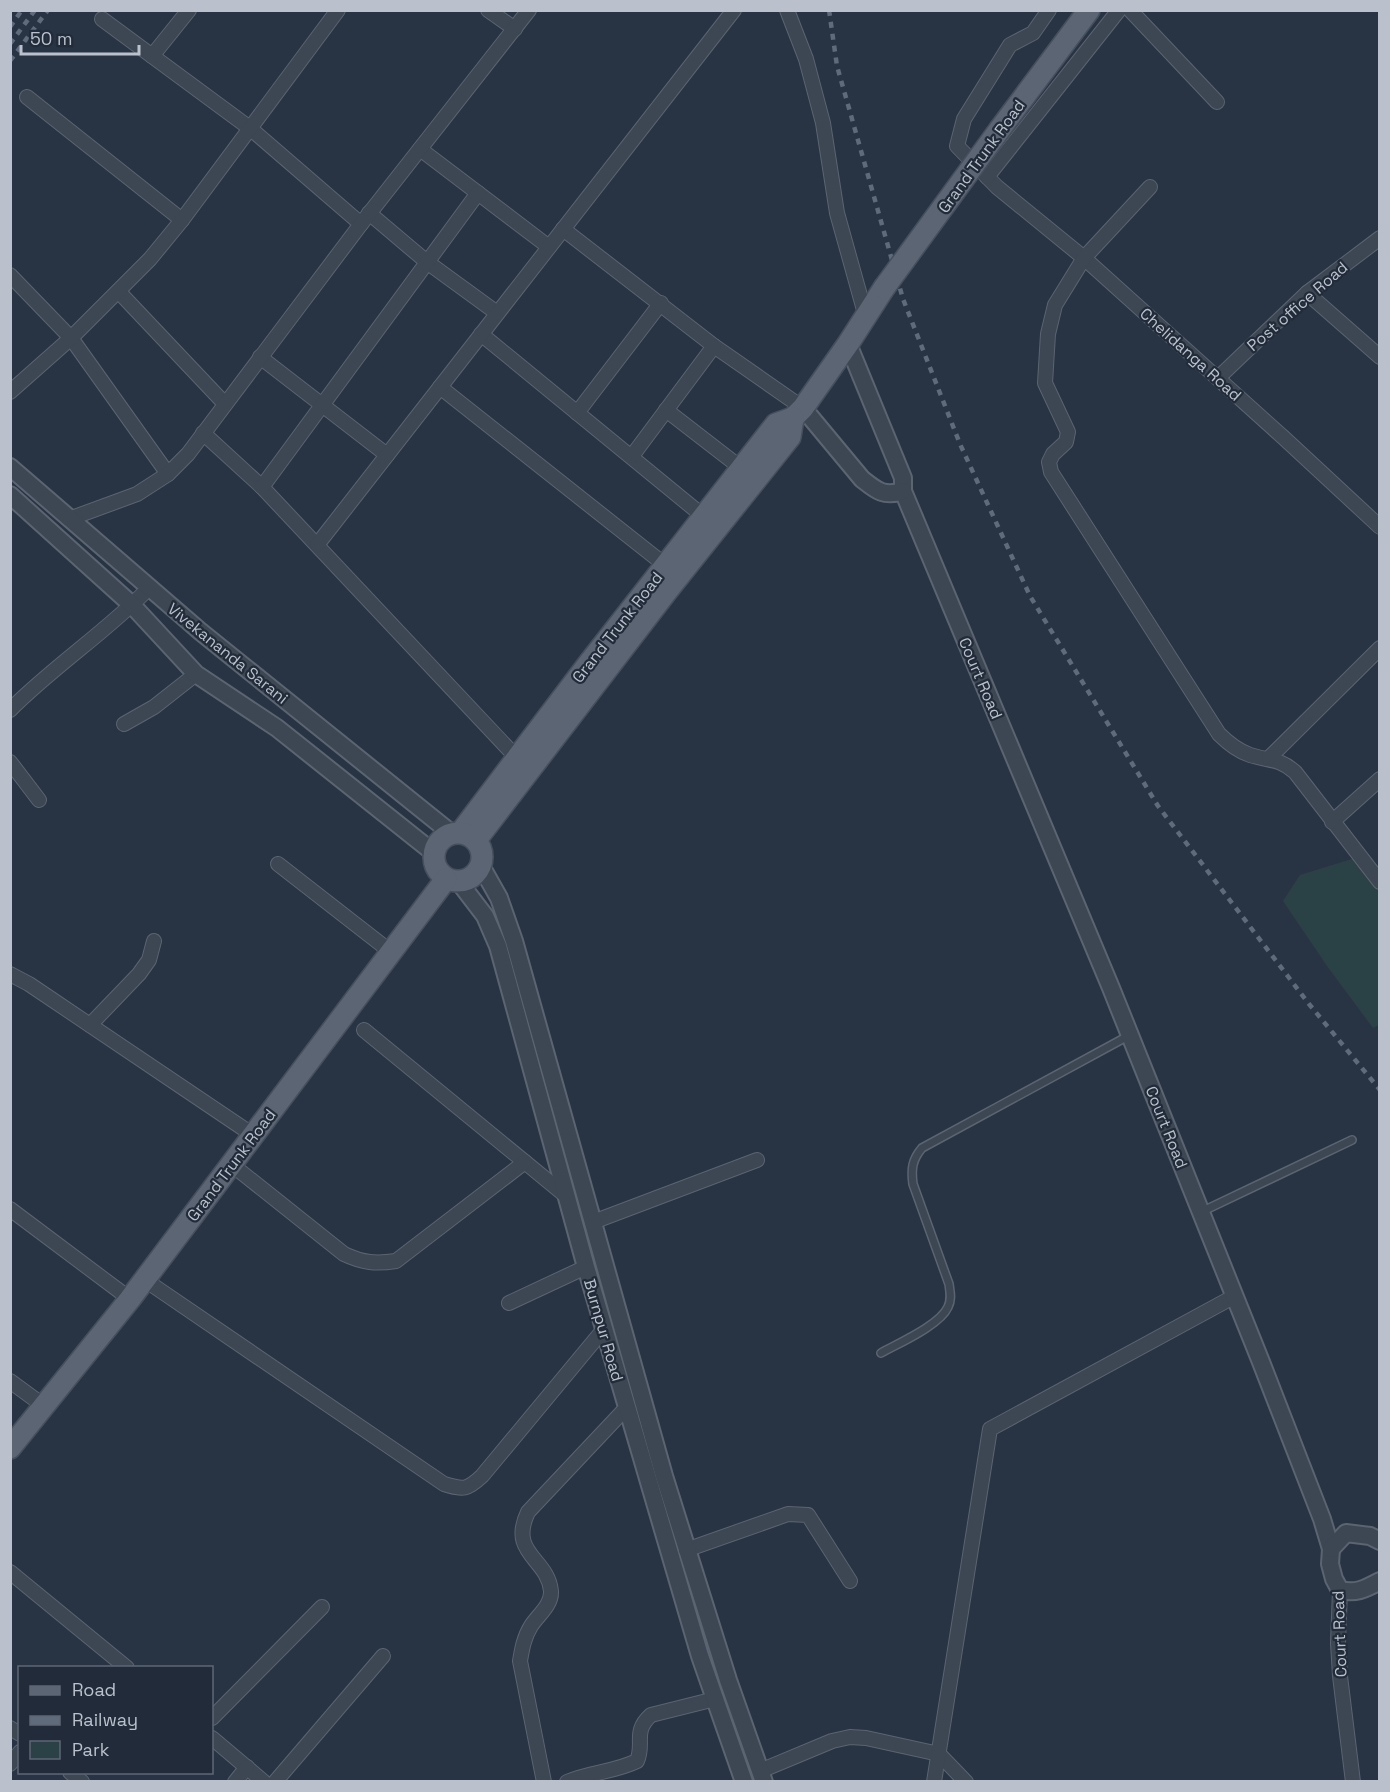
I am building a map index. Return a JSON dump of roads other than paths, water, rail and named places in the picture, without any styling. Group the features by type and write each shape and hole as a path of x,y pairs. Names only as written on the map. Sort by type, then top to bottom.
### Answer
{"main road":[{"name":"Grand Trunk Road","path":"434,853 440,841 463,835 667,591 790,417 848,344 1000,129 1089,10"},
{"name":"Grand Trunk Road","path":"463,835 518,758 703,516 741,468 790,417"},
{"path":"463,835 481,848 483,858 481,866"},
{"path":"434,853 436,868 453,880"},
{"name":"Grand Trunk Road","path":"10,1448 145,1280 391,952 453,880 472,877 481,866"}],"street":[{"path":"152,56 189,10"},
{"path":"10,392 71,338 150,260 338,10"},
{"path":"488,10 515,29"},
{"path":"69,519 137,494 168,474 188,454 365,218 529,10"},
{"path":"316,545 734,10"},
{"path":"787,10 806,59 822,123 837,213 875,303"},
{"name":"Chelidanga Road","path":"1049,10 1033,33 1010,45 964,119 957,146 992,182 1084,258 1380,527"},
{"path":"992,182 1119,10"},
{"path":"1130,10 1217,102"},
{"path":"102,19 365,218 497,313"},
{"path":"27,97 182,220"},
{"path":"420,149 549,247"},
{"path":"1150,187 1084,258 1062,291 1051,318 1045,383 1068,432 1066,442 1053,454 1049,462 1051,472 1219,734 1238,750 1285,763 1380,882"},
{"path":"262,487 478,193"},
{"path":"563,229 714,346 790,417 874,489 889,495 903,491"},
{"name":"Post office Road","path":"1218,378 1307,293 1380,238"},
{"path":"10,274 71,338 168,474"},
{"path":"119,292 225,404"},
{"path":"1307,293 1380,357"},
{"path":"577,413 661,303"},
{"path":"481,334 703,516"},
{"name":"Court Road","path":"848,344 903,478 903,491 1130,1035 1322,1519 1331,1549 1330,1564 1340,1590 1340,1676 1353,1782"},
{"path":"632,456 714,346"},
{"path":"260,357 387,455"},
{"path":"440,387 665,565"},
{"path":"666,410 741,468"},
{"path":"203,433 262,487 518,758"},
{"name":"Vivekananda Sarani","path":"10,467 201,632 463,835"},
{"name":"Vivekananda Sarani","path":"10,495 132,605 196,674 277,728 434,853"},
{"path":"10,710 149,588"},
{"path":"1269,758 1380,648"},
{"path":"124,724 154,707 196,674"},
{"path":"10,762 39,800"},
{"path":"1332,822 1380,779"},
{"path":"278,864 391,952"},
{"path":"481,866 499,898 514,941 686,1550 724,1669 762,1776 832,1741 850,1737 866,1738 939,1754 966,1782"},
{"name":"Burnpur Road","path":"453,880 485,916 498,946 565,1195 604,1329 697,1645 744,1782"},
{"path":"90,1025 139,974 149,960 154,941"},
{"path":"10,974 29,984 253,1135"},
{"path":"364,1030 565,1195"},
{"path":"593,1222 757,1160"},
{"path":"231,1164 344,1254 358,1261 374,1264 396,1261 525,1162"},
{"path":"13,1216 130,1299"},
{"path":"508,1303 586,1267"},
{"path":"145,1280 444,1484 458,1489 469,1488 482,1476 604,1329"},
{"path":"934,1782 990,1429 1234,1296"},
{"path":"10,1381 44,1406"},
{"path":"544,1782 520,1661 523,1644 531,1627 547,1607 551,1592 547,1578 528,1552 522,1538 522,1524 528,1512 627,1407"},
{"path":"686,1550 788,1514 808,1515 850,1581"},
{"path":"1331,1549 1346,1533 1370,1536 1380,1540"},
{"path":"10,1572 125,1666"},
{"path":"1340,1590 1362,1591 1380,1581"},
{"path":"213,1717 322,1607"},
{"path":"275,1782 383,1656"},
{"path":"567,1782 591,1773 626,1767 637,1761 640,1754 639,1732 643,1722 651,1715 715,1699"},
{"path":"213,1739 264,1782"},
{"path":"235,1782 247,1767"}],"lane":[{"path":"881,1353 939,1319 948,1308 951,1297 949,1284 913,1184 911,1169 915,1157 922,1148 1130,1035"},
{"path":"1201,1212 1352,1140"}],"railway":[{"path":"10,27 22,10"},
{"path":"10,44 35,10"},
{"path":"10,61 48,10"},
{"path":"829,10 837,66 903,299 960,444 1030,596 1158,806 1309,1004 1380,1090"}]}
